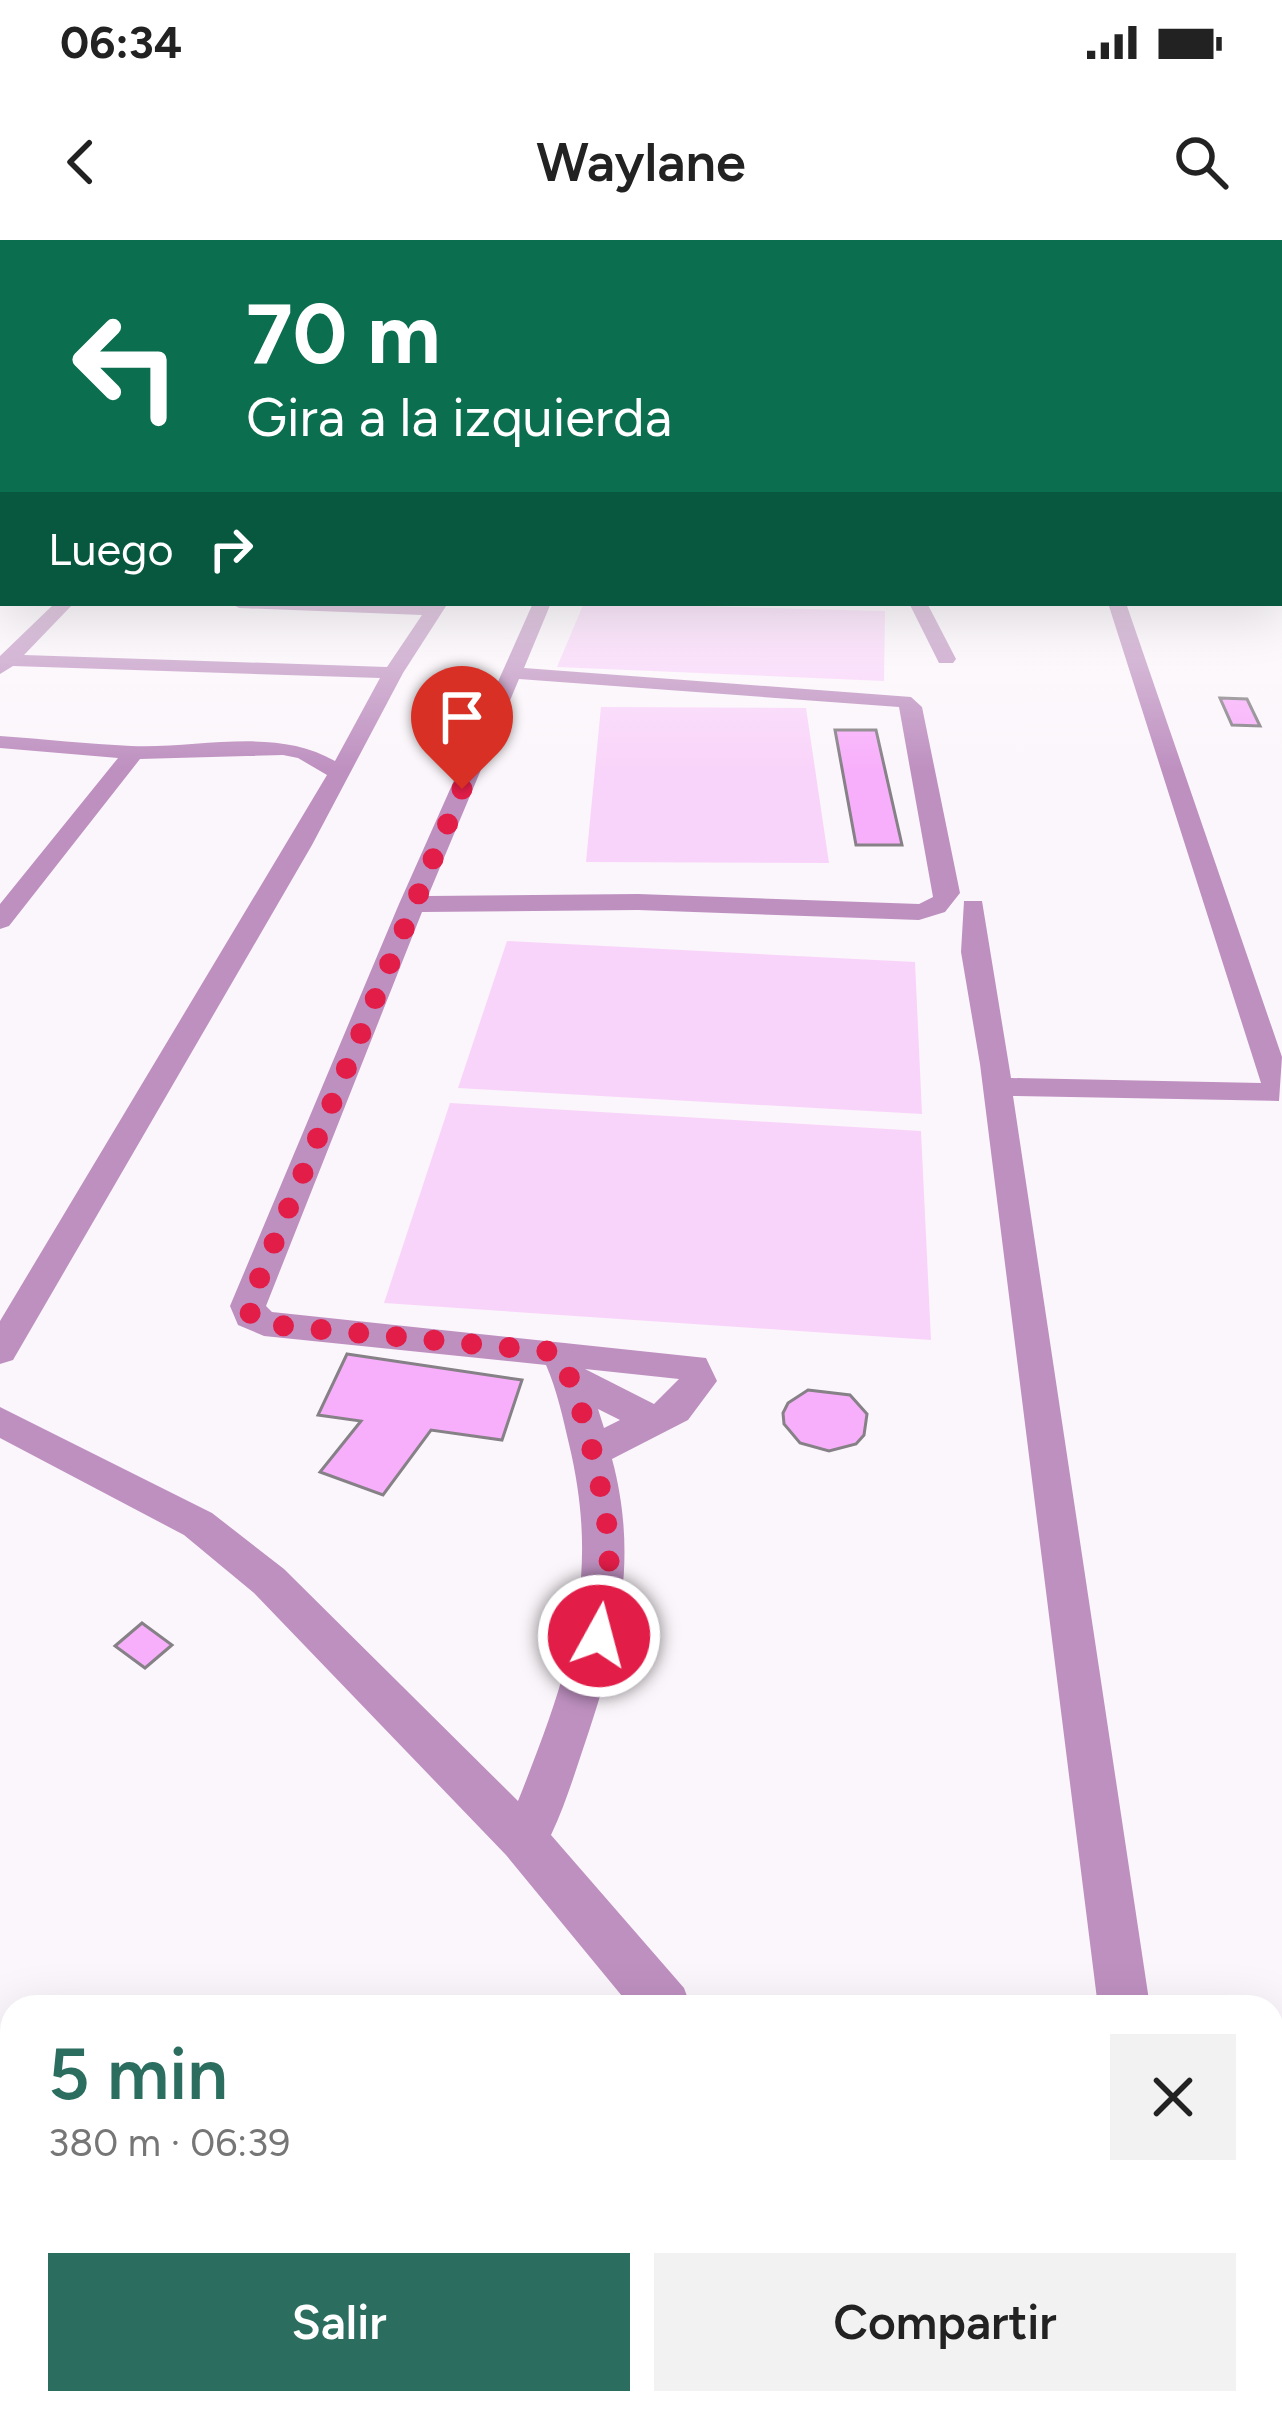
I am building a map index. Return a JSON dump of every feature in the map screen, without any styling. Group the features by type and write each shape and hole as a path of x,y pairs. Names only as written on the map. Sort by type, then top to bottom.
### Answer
{"street":[{"path":"4,664 62,606"},
{"path":"0,1351 436,606"},
{"path":"541,606 412,904 248,1306 251,1316 264,1324 563,1364 693,1367 698,1381 686,1401 591,1452"},
{"path":"920,606 946,659"},
{"path":"997,1087 1281,1094 1118,606"},
{"path":"4,664 393,673"},
{"path":"412,904 638,902 919,913 945,899 912,706 904,701 511,673"},
{"path":"0,742 134,753 283,749 304,752 337,771"},
{"path":"0,921 134,753"},
{"path":"973,906 973,967 996,1054 1122,1995"},
{"path":"563,1364 654,1421"},
{"path":"523,1839 546,1801 599,1636 609,1542 591,1452 563,1364"},
{"path":"0,1420 198,1524 269,1581 523,1839 655,1995"}],"shaded area":[{"path":"583,606 885,611 884,681 557,667"},
{"path":"601,707 806,708 829,863 586,862"},
{"path":"507,941 915,962 922,1114 458,1088"},
{"path":"450,1103 921,1131 931,1340 384,1303"}],"building":[{"path":"1220,698 1247,699 1260,726 1232,725"},
{"path":"835,730 876,730 902,845 856,845"},
{"path":"347,1354 522,1380 502,1440 431,1430 383,1495 320,1472 361,1421 318,1415"},
{"path":"808,1390 850,1395 867,1414 864,1435 856,1444 829,1451 800,1443 784,1424 783,1413 788,1403"},
{"path":"142,1623 172,1645 145,1668 115,1646"}],"route":[{"path":"462,789 248,1306 251,1316 264,1324 556,1352 566,1366 591,1452 609,1542 599,1636"}]}
